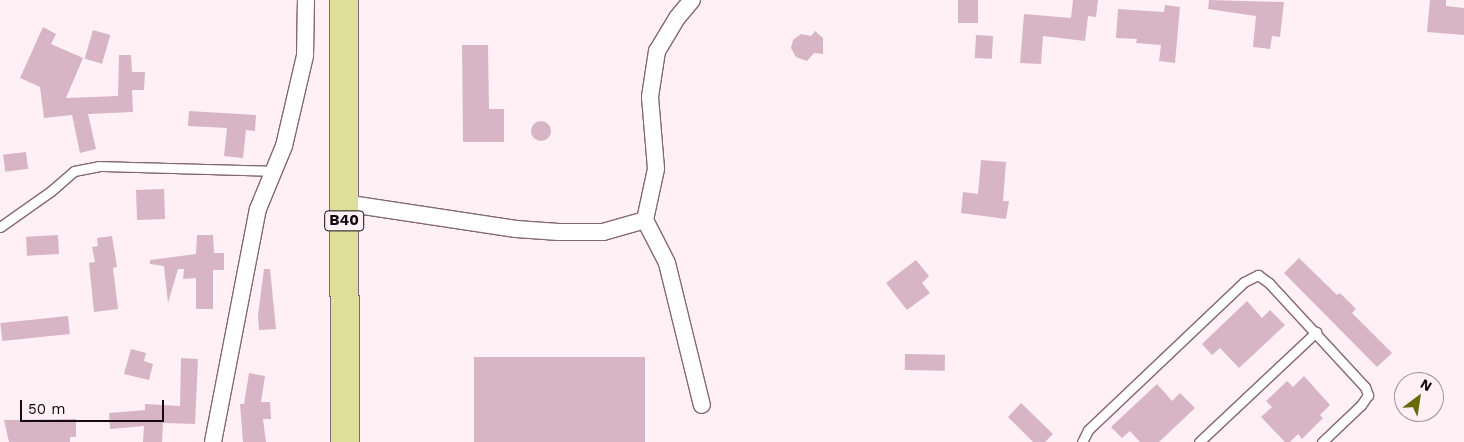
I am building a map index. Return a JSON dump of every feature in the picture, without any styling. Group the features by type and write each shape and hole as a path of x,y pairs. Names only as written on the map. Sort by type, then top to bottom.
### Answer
{"highway":[{"name":"B40","path":"344,0 345,442"}],"street":[{"path":"213,442 258,208 284,146 305,56 306,0"},
{"path":"692,0 657,51 650,97 656,169 645,220 666,263 702,405"},
{"path":"344,203 516,229 559,232 603,232 645,220"}],"lane":[{"path":"0,227 50,192 74,171 99,166 274,171"},
{"path":"1082,442 1088,430 1244,282 1258,275 1269,283 1366,386 1368,395 1361,405 1322,442"},
{"path":"1199,442 1316,332"}],"building":[{"path":"958,0 978,0 978,23 958,23"},
{"path":"1073,0 1098,0 1096,17 1088,16 1085,41 1043,36 1041,64 1020,63 1024,14 1071,18"},
{"path":"1209,0 1284,2 1280,37 1272,36 1270,49 1253,47 1256,16 1208,9"},
{"path":"1430,0 1446,0 1446,6 1464,8 1464,35 1427,32"},
{"path":"1165,5 1180,7 1175,63 1159,61 1161,45 1136,43 1137,39 1116,38 1118,9 1164,12"},
{"path":"43,27 56,34 51,44 83,58 66,98 118,96 119,55 131,55 132,72 145,72 144,90 132,90 133,112 88,114 96,149 80,153 72,115 44,118 40,87 20,78"},
{"path":"93,30 110,35 102,64 85,59"},
{"path":"815,31 823,38 823,54 814,53 807,61 796,57 791,48 793,40 801,34 811,36"},
{"path":"976,35 993,36 992,59 975,58"},
{"path":"462,45 488,45 489,109 504,109 504,142 463,142"},
{"path":"189,111 256,115 255,131 246,130 243,158 224,156 227,128 188,126"},
{"path":"541,121 548,124 551,131 548,138 541,141 534,138 531,131 534,124"},
{"path":"26,152 28,169 5,172 3,155"},
{"path":"981,160 1006,162 1003,201 1009,201 1006,219 961,213 963,192 978,194"},
{"path":"164,189 165,219 137,220 136,190"},
{"path":"58,235 59,254 27,256 26,237"},
{"path":"197,235 213,235 214,253 224,253 224,270 213,270 213,309 196,309 196,278 183,279 184,269 178,269 168,303 164,266 150,264 150,260 196,254"},
{"path":"112,236 117,267 113,268 118,309 94,312 89,263 95,262 92,247 98,246 97,238"},
{"path":"1299,258 1337,295 1340,293 1356,309 1352,313 1392,353 1377,367 1284,273"},
{"path":"916,260 929,276 922,283 930,293 907,310 886,283"},
{"path":"264,269 270,269 276,329 259,330 258,316"},
{"path":"1247,301 1262,318 1270,310 1285,325 1239,368 1220,348 1212,355 1202,344"},
{"path":"68,316 70,334 2,341 0,323"},
{"path":"131,349 146,353 144,361 153,364 149,380 124,374"},
{"path":"905,354 945,355 945,371 905,370"},
{"path":"474,357 645,357 645,442 474,442"},
{"path":"181,358 198,359 195,424 163,423 162,442 143,442 144,426 110,429 109,413 145,410 145,404 180,406"},
{"path":"249,373 265,376 261,402 270,402 271,419 263,419 266,442 243,442 240,404 244,404"},
{"path":"1304,376 1330,405 1320,415 1323,418 1302,439 1298,434 1290,442 1285,442 1261,417 1272,407 1266,401 1287,381 1293,387"},
{"path":"1157,384 1172,401 1180,393 1195,408 1159,442 1140,442 1130,431 1122,438 1111,427"},
{"path":"1021,403 1053,434 1045,442 1033,442 1008,417"},
{"path":"76,419 76,437 70,437 70,442 9,442 4,420"}]}
